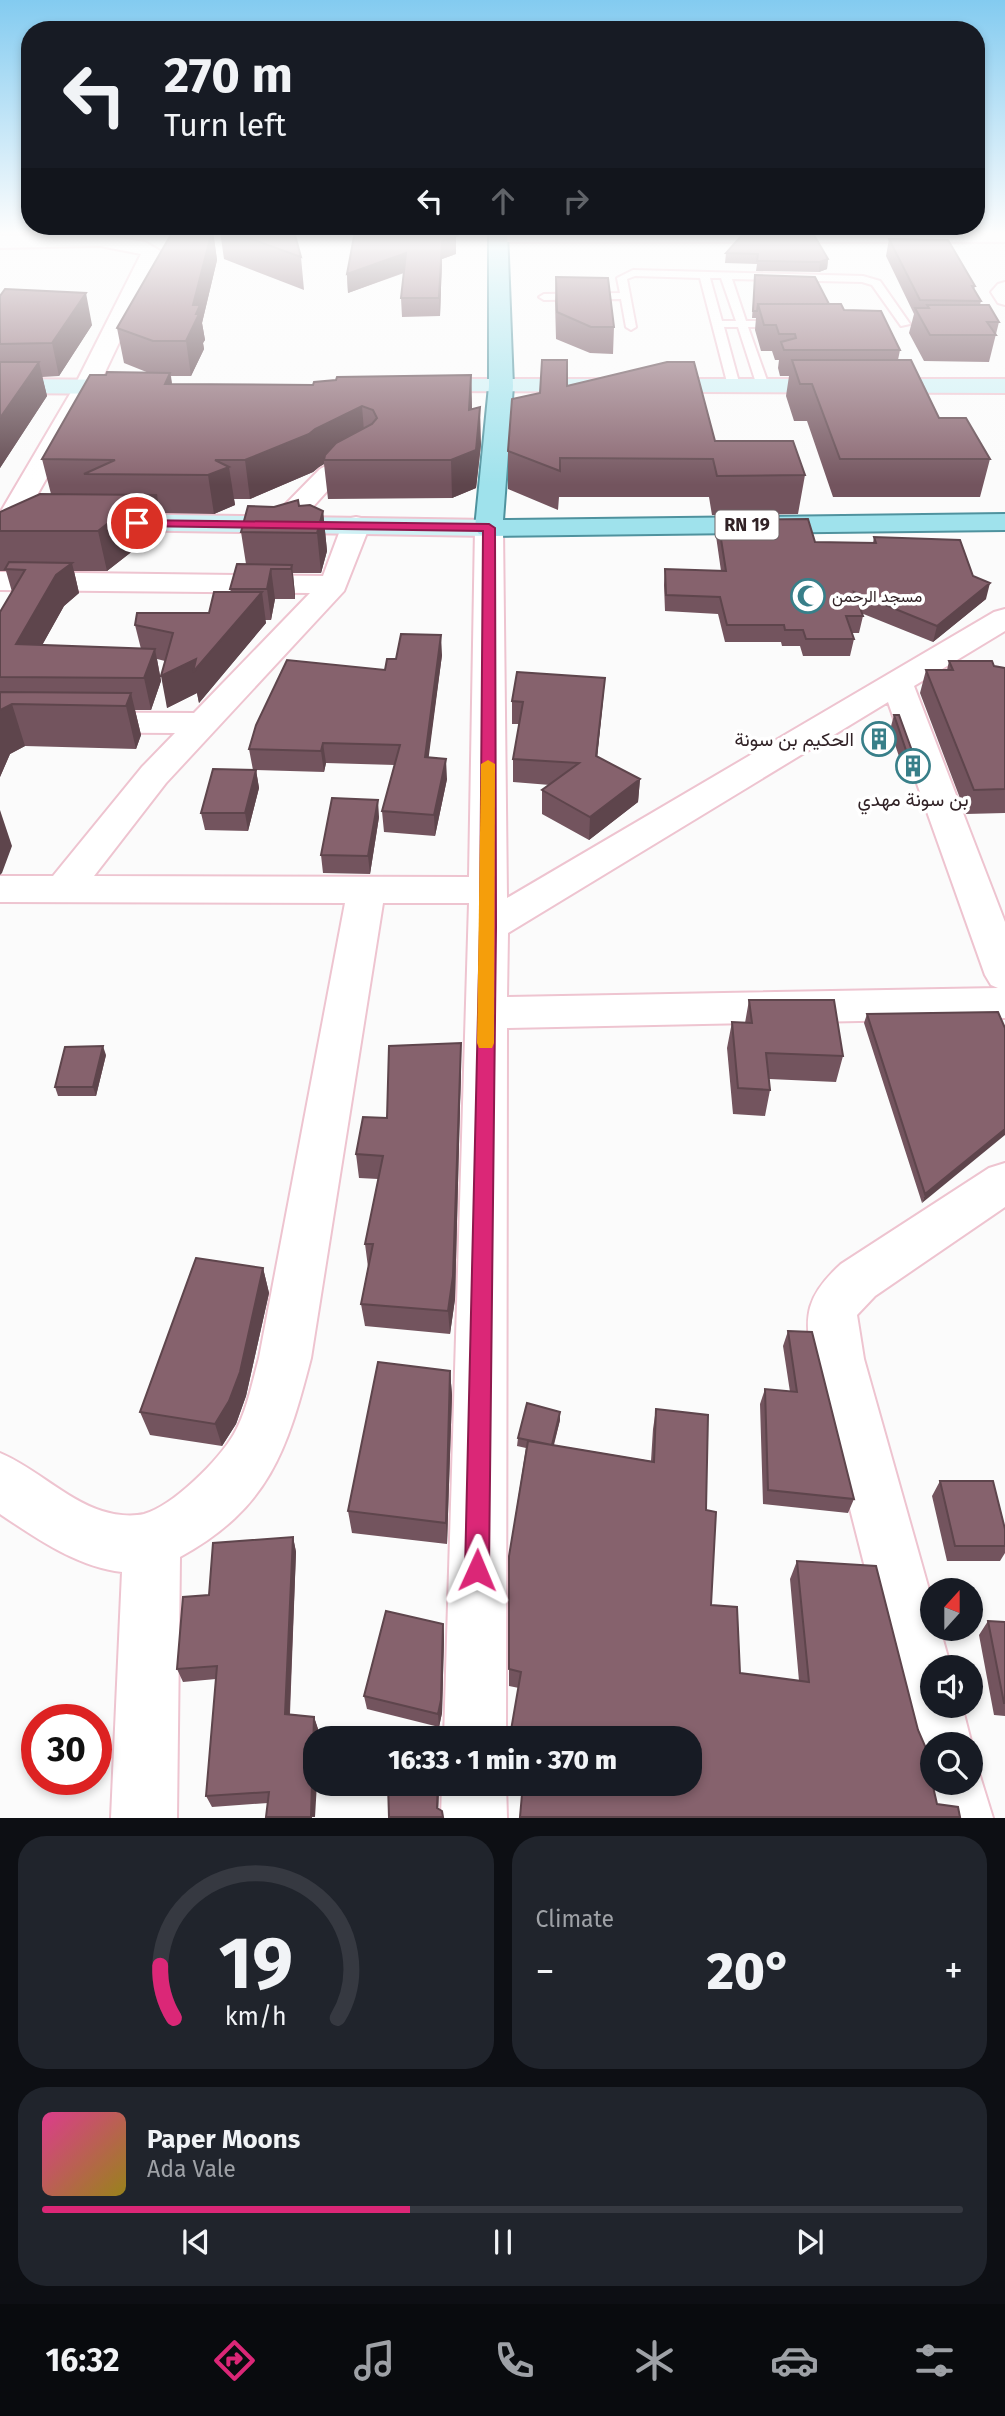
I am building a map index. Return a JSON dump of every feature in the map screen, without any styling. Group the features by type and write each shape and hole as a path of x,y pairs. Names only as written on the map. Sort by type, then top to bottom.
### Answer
{"main road":[{"path":"89,522 489,528 501,386 500,316"},
{"path":"0,386 155,387"},
{"path":"390,386 1005,386"},
{"path":"2,527 34,522"},
{"name":"RN 19","path":"489,528 1005,522"}],"street":[{"path":"2,527 86,387 121,316"},
{"path":"282,524 329,474 363,454"},
{"path":"64,888 155,775 334,585 356,526"},
{"path":"475,1726 488,909 489,528"},
{"path":"0,581 334,585"},
{"path":"0,890 64,888 366,892 488,909 898,685 1005,618"},
{"path":"898,685 1000,952"},
{"path":"0,722 205,723"},
{"path":"0,1481 82,1530 110,1542 152,1543 200,1513 234,1483 251,1461 266,1426 285,1358 366,892"},
{"path":"486,1013 1005,1003"},
{"path":"938,1732 838,1359 832,1314 837,1298 858,1280 1005,1182"},
{"path":"144,1818 152,1543"},
{"path":"954,1795 961,1818"},
{"path":"474,1796 474,1818"}],"lane":[{"path":"629,316 631,327"},
{"path":"715,316 734,386"},
{"path":"738,316 763,386"},
{"path":"899,316 905,324"},
{"path":"717,324 796,324"},
{"path":"892,324 919,324"}],"building":[{"path":"0,316 70,316 52,343 0,344"},
{"path":"124,316 198,316 186,341 153,341 117,328"},
{"path":"566,316 613,316 614,327 591,327"},
{"path":"761,316 883,316 900,350 784,350 781,342 796,338 795,334 779,334 776,325 764,325"},
{"path":"919,316 995,316 999,322 987,322 996,335 930,335"},
{"path":"542,360 567,360 567,386 667,362 694,362 715,441 793,441 805,475 717,476 713,459 560,458 560,471 508,451 512,399 540,393"},
{"path":"792,360 911,360 939,418 966,418 990,459 840,459 812,384 800,384"},
{"path":"0,362 39,362 0,418"},
{"path":"107,372 170,373 165,384 313,385 314,382 336,380 337,377 471,375 469,410 480,407 476,450 451,460 324,460 336,443 372,424 377,418 373,410 362,406 309,434 245,460 215,460 229,467 208,475 84,474 115,460 42,459 90,375 106,375"},
{"path":"40,494 157,495 130,506 98,531 0,531 0,512"},
{"path":"298,500 299,506 310,505 323,511 317,533 241,532 248,506 274,507"},
{"path":"808,519 815,542 876,543 874,537 960,540 973,576 990,583 937,626 854,592 863,616 846,616 854,639 806,639 803,630 785,630 784,625 727,625 720,597 666,595 665,569 726,571 718,520"},
{"path":"9,562 72,563 56,575 16,644 155,649 144,678 0,677 0,612 25,570 5,569"},
{"path":"237,564 292,565 291,569 271,569 267,589 230,589"},
{"path":"214,592 262,592 193,672 196,659 161,676 173,633 135,625 137,613 209,613"},
{"path":"401,634 441,635 425,757 446,759 434,815 382,811 400,745 323,743 321,751 249,749 256,725 287,660 385,670 387,659 396,659"},
{"path":"949,661 992,661 994,666 1005,668 1005,789 974,790 926,670 953,670"},
{"path":"517,672 605,678 596,756 640,779 590,817 542,790 579,763 513,759 523,702 512,701"},
{"path":"0,692 131,693 126,706 12,704 0,710"},
{"path":"894,715 899,715 915,759 909,759"},
{"path":"213,769 256,770 245,813 201,813"},
{"path":"332,798 378,800 368,856 321,855"},
{"path":"749,1000 834,1000 843,1056 766,1053 770,1090 738,1088 732,1022 752,1023"},
{"path":"998,1012 1005,1028 1005,1129 925,1194 867,1014"},
{"path":"461,1043 453,1276 448,1311 361,1304 373,1244 365,1244 383,1156 356,1154 363,1117 387,1118 389,1046"},
{"path":"103,1046 93,1087 55,1087 65,1047"},
{"path":"196,1258 263,1268 240,1372 229,1401 215,1424 140,1412"},
{"path":"788,1331 812,1332 854,1499 768,1490 765,1389 797,1392"},
{"path":"378,1362 450,1371 446,1523 348,1511"},
{"path":"527,1403 560,1412 552,1445 518,1438"},
{"path":"656,1409 708,1415 706,1510 716,1512 711,1605 737,1607 740,1673 809,1682 797,1561 876,1566 920,1735 920,1795 935,1795 937,1804 958,1807 960,1817 520,1817 522,1796 702,1796 702,1726 512,1726 521,1672 509,1669 509,1556 528,1441 654,1462"},
{"path":"940,1481 993,1481 1005,1529 1005,1546 955,1546"},
{"path":"293,1537 285,1714 314,1717 314,1726 303,1726 303,1796 312,1796 311,1817 266,1817 269,1792 206,1796 217,1666 177,1669 183,1597 209,1595 213,1543"},
{"path":"386,1611 443,1624 441,1700 438,1714 364,1696"},
{"path":"988,1621 1005,1622 1005,1703 1004,1703"},
{"path":"388,1796 437,1796 437,1808 442,1811 443,1817 389,1817"}],"slow traffic":[{"path":"485,1043 488,764"}],"place":[{"name":"مسجد الرحمن","path":"808,596"},
{"name":"الحكيم بن سونة","path":"879,739"},
{"name":"بن سونة مهدي","path":"913,766"}],"route":[{"path":"137,523 489,528 488,927 477,1570"}]}
